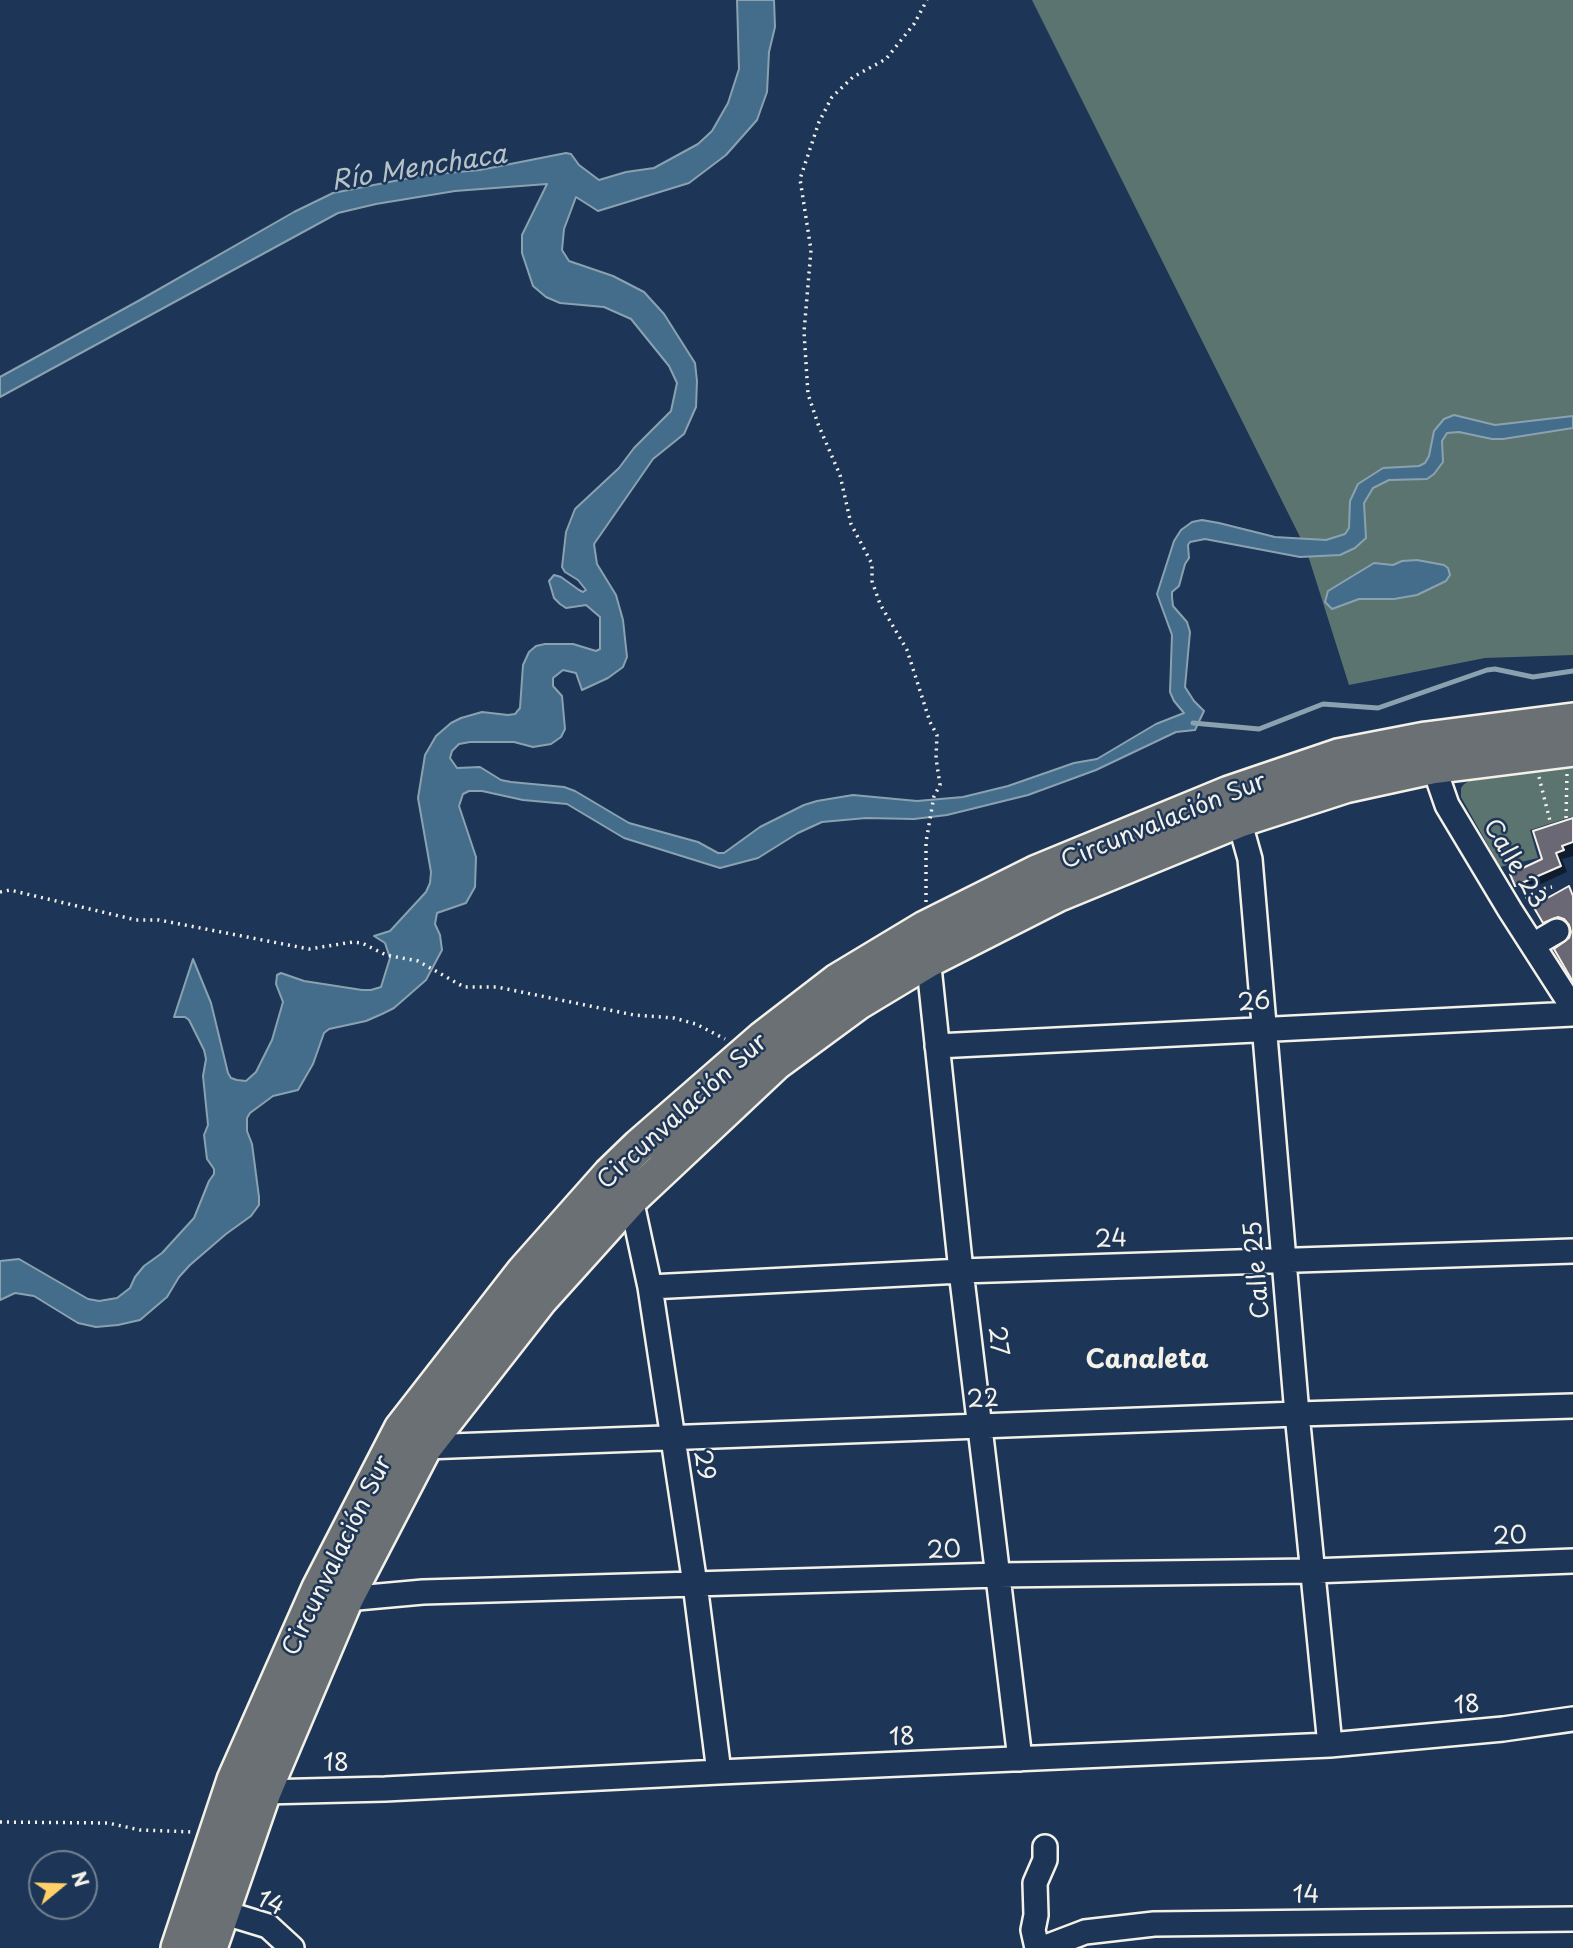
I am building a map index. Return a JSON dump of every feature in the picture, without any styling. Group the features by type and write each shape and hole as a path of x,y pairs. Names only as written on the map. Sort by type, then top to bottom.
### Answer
{"highway":[{"name":"Circunvalación Sur","path":"1429,753 1573,720"},
{"name":"Circunvalación Sur","path":"413,1438 631,1199 776,1063 859,1002 927,961 1338,756 1429,753 1570,760"},
{"name":"Circunvalación Sur","path":"178,1948 332,1594 413,1438 524,1271 610,1174 763,1038 837,981 925,928 1037,872 1235,807"},
{"name":"Circunvalación Sur","path":"211,1948 222,1912 249,1786"}],"street":[{"name":"Calle 23","path":"1429,753 1447,805 1573,1008"},
{"name":"Calle 25","path":"1235,807 1250,859 1283,1260 1330,1745"},
{"name":"27","path":"925,928 961,1271 1020,1759"},
{"path":"1533,945 1558,931"},
{"name":"26","path":"937,1046 1573,1014"},
{"name":"29","path":"610,1174 631,1199 650,1287 695,1584 719,1772"},
{"name":"24","path":"650,1287 961,1271 1573,1251"},
{"name":"22","path":"413,1438 672,1438 1573,1406"},
{"name":"20","path":"332,1594 998,1575 1312,1571 1573,1561"},
{"name":"18","path":"249,1786 483,1786 719,1772 1330,1745 1503,1729 1573,1719"},
{"path":"1037,1948 1033,1930 1036,1915 1035,1883 1045,1860 1045,1847"},
{"name":"14","path":"222,1912 268,1926 292,1948"},
{"name":"14","path":"1042,1948 1085,1932 1154,1924 1573,1919"}],"path":[{"path":"925,928 926,842 934,796 940,785 936,758 937,735 930,722 907,650 880,604 872,581 869,557 862,550 851,524 840,475 808,394 804,332 811,250 800,179 832,97 853,77 886,59 914,24 927,0"},
{"path":"1566,818 1570,760"},
{"path":"1539,777 1551,825"},
{"path":"1510,910 1538,890 1552,887"},
{"path":"0,892 10,890 136,919 167,921 309,948 362,943 386,955 418,961 464,987 497,987 635,1015 674,1018 696,1024 733,1041"},
{"path":"0,1822 108,1823 140,1830 196,1832"}],"green space":[{"path":"1032,0 1573,0 1573,655 1485,658 1349,685 1306,549"},
{"path":"1573,764 1573,818 1530,830 1538,858 1500,867 1461,797 1461,788 1469,781"}],"water":[{"path":"737,0 774,0 775,27 769,52 767,92 757,120 726,155 689,183 598,211 576,197 564,229 562,250 569,261 613,276 644,292 664,314 695,363 696,407 684,434 653,459 594,544 597,564 616,595 623,620 627,657 623,667 608,678 582,690 576,673 563,670 553,678 553,686 562,696 565,729 561,737 551,744 533,747 514,742 459,744 452,751 450,758 457,768 480,767 501,780 564,787 629,823 698,842 718,853 724,853 760,827 817,801 853,795 917,801 963,797 1008,786 1074,763 1097,759 1156,724 1184,713 1170,692 1172,635 1157,594 1174,541 1181,530 1192,522 1202,520 1219,523 1275,537 1326,540 1345,534 1349,528 1350,501 1358,484 1383,468 1419,466 1425,463 1434,431 1444,419 1454,415 1495,425 1573,416 1573,428 1503,439 1459,432 1447,433 1442,441 1443,462 1434,474 1427,479 1389,480 1373,488 1364,503 1366,538 1355,548 1340,555 1300,557 1205,539 1190,542 1189,558 1172,597 1173,606 1187,622 1190,632 1185,687 1204,711 1195,730 1176,732 1096,770 1028,795 947,815 914,819 866,818 822,822 798,833 758,858 720,868 624,838 567,804 523,800 482,791 463,794 459,806 476,857 475,887 466,903 437,913 435,924 442,950 426,980 394,1008 366,1021 329,1029 324,1033 313,1064 298,1090 273,1096 250,1113 247,1118 247,1131 252,1144 259,1197 259,1205 251,1216 190,1265 167,1297 140,1320 96,1327 78,1323 34,1296 15,1293 0,1300 0,1261 19,1259 88,1299 99,1301 117,1298 130,1288 144,1266 162,1253 194,1218 214,1169 207,1159 204,1135 208,1125 203,1076 206,1059 204,1050 189,1020 185,1017 174,1017 193,959 211,1003 228,1073 231,1078 237,1080 246,1081 256,1072 272,1040 283,1002 276,984 277,975 281,973 304,981 362,990 381,987 390,958 385,943 374,936 390,931 426,892 430,883 431,872 418,798 425,755 436,736 461,718 482,712 515,714 520,708 523,665 529,652 536,646 573,644 596,651 600,649 600,617 586,605 566,608 560,604 554,598 549,581 554,575 583,592 586,590 562,567 566,532 575,509 619,468 634,448 671,411 677,383 669,366 631,319 604,307 560,303 546,297 533,286 522,253 522,235 547,184 455,191 338,213 0,397 0,377 294,212 333,193 425,175 480,170 566,153 571,154 579,165 599,180 654,168 698,144 712,131 728,103 739,69"},
{"path":"1417,560 1444,565 1450,575 1446,581 1417,595 1394,599 1359,599 1332,609 1325,602 1328,591 1374,563 1393,565"}],"building":[{"path":"1573,818 1573,842 1562,846 1564,850 1556,853 1561,866 1515,886 1510,874 1542,859 1533,831"},
{"path":"1569,886 1573,896 1573,982 1554,949 1569,938 1569,925 1558,917 1543,923 1533,906"}],"waterway":[{"path":"1193,723 1259,729 1323,704 1378,708 1487,670 1495,669 1533,677 1573,671"}],"district":[{"name":"Canaleta","path":"1147,1361"}],"water label":[{"name":"Río Menchaca","path":"419,169"}]}
